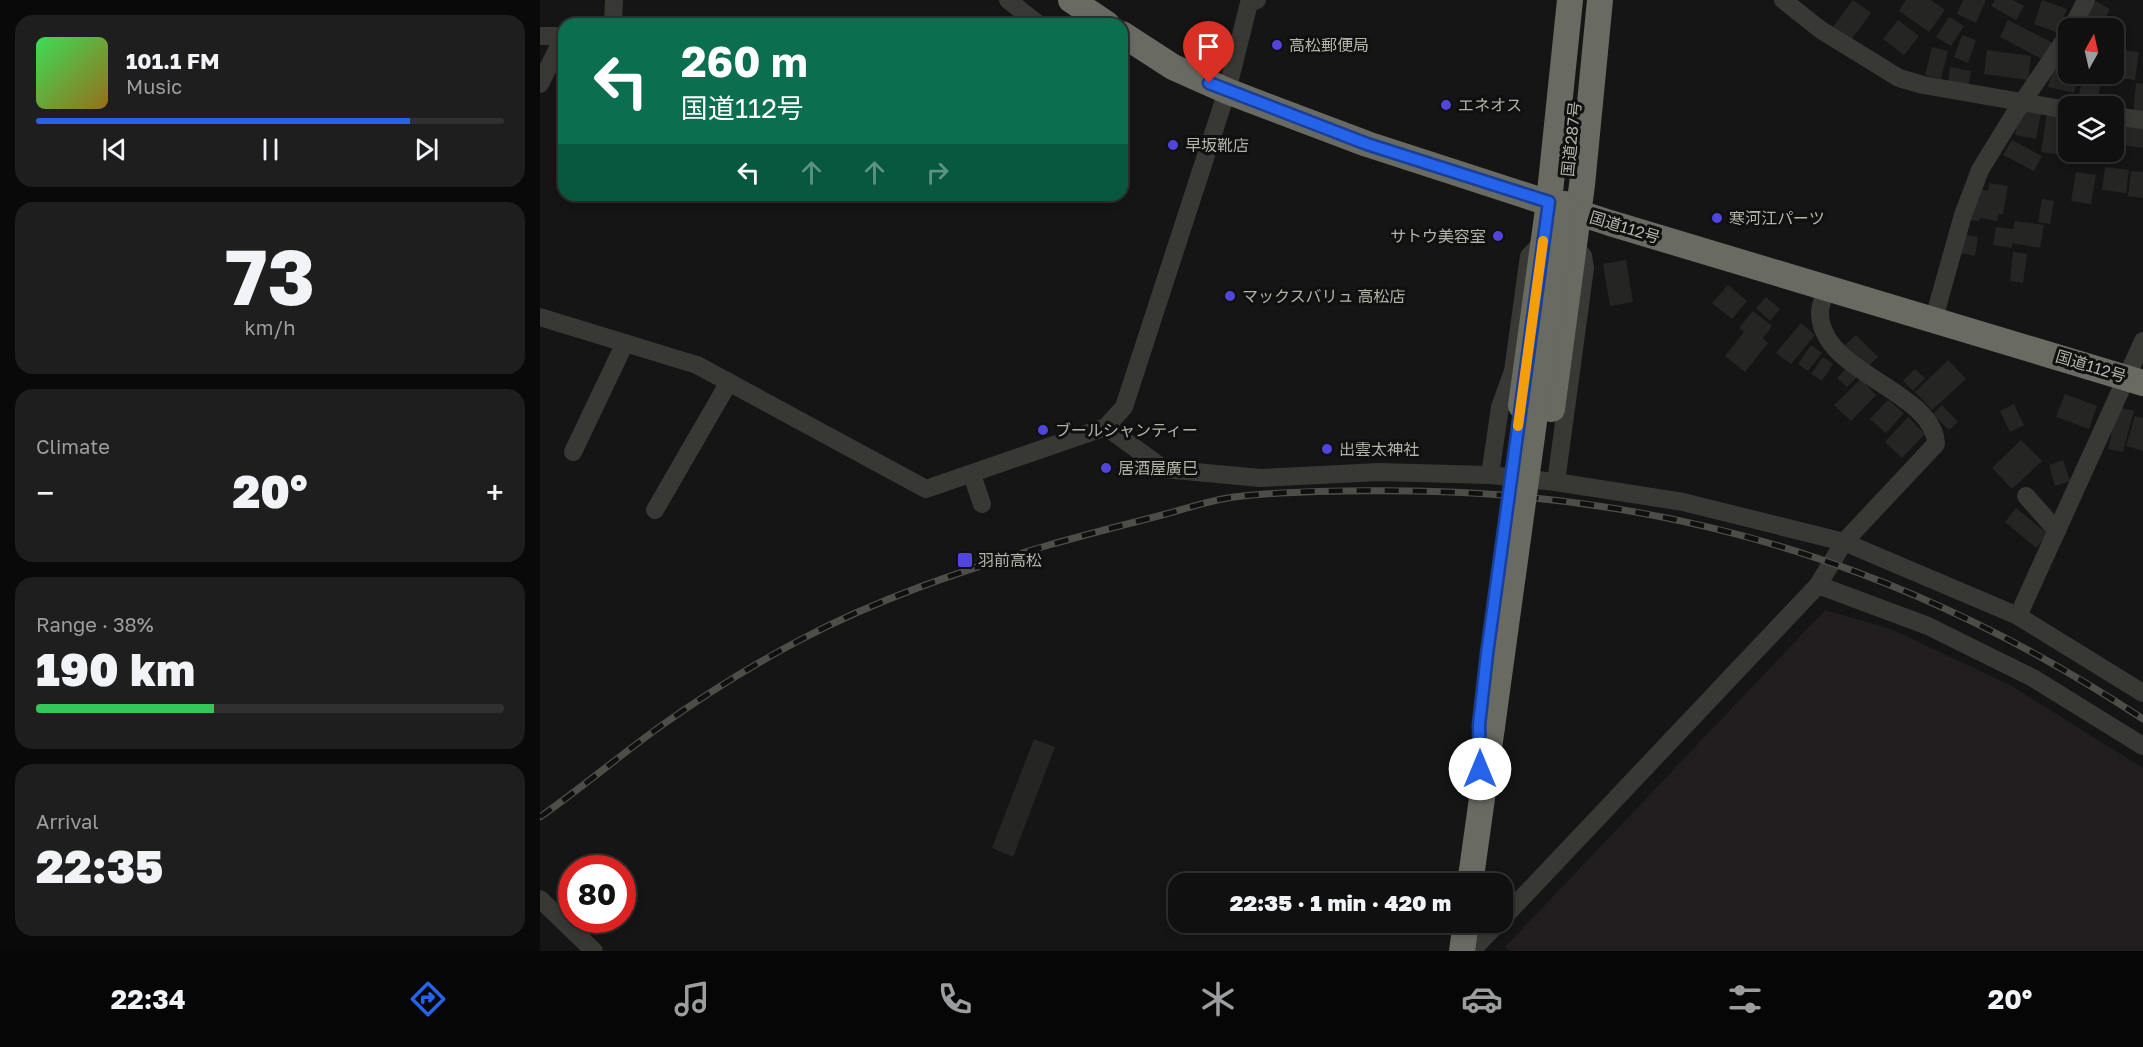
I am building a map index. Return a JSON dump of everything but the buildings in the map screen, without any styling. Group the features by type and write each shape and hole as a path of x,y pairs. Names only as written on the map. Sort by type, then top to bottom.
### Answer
{"highway":[{"name":"国道112号","path":"1071,0 1095,18"},
{"path":"1492,727 1521,406 1549,202 1570,0"},
{"name":"国道287号","path":"1472,873 1522,519 1585,0"},
{"path":"1492,727 1516,657 1579,213 1600,0"},
{"name":"国道112号","path":"1128,39 1173,67 1227,91 1367,144 1579,213 1828,286 2134,380"}],"street":[{"path":"613,18 614,0"},
{"path":"1008,0 1030,18"},
{"path":"1783,0 1821,30 1899,78 1923,85 2058,108"},
{"path":"2077,18 2086,0"},
{"path":"540,317 697,364 926,489 1106,427 1124,407 1227,91 1252,1"},
{"path":"540,36 558,36"},
{"path":"540,84 558,48"},
{"path":"1934,318 1974,182 2015,113 2058,50"},
{"path":"2124,117 2143,120"},
{"path":"1490,475 1500,407 1513,370 1529,256 1543,242"},
{"path":"1556,482 1585,268 1583,256 1574,246"},
{"path":"1513,907 1818,585 1844,542 1936,444 1936,434 1905,397 1862,374 1824,336 1819,311 1828,286"},
{"path":"2018,616 2057,531 2134,380 2143,341"},
{"path":"573,452 625,343"},
{"path":"655,510 729,382"},
{"path":"1106,427 1164,469 1260,478 1379,472 1490,475 1556,482 1683,502 1844,542 2018,616 2143,693"},
{"path":"972,475 982,504"},
{"path":"2026,496 2057,531"},
{"path":"1818,585 1949,636 2033,678 2143,746"},
{"path":"540,899 594,951"},
{"path":"1464,939 1476,946 1488,933"}],"shaded area":[{"path":"1825,610 1891,629 2010,685 2143,768 2143,951 1509,951 1505,947"}],"railway":[{"path":"540,817 658,728 709,693 780,651 858,612 953,575 1049,545 1217,500 1279,493 1416,491 1515,496 1612,508 1705,526 1796,551 1885,583 1973,622 2058,667 2143,719"}],"slow traffic":[{"path":"1518,426 1543,241"}],"place":[{"name":"高松郵便局","path":"1277,45"},
{"name":"エネオス","path":"1446,105"},
{"name":"早坂靴店","path":"1173,145"},
{"name":"寒河江パーツ","path":"1717,218"},
{"name":"サトウ美容室","path":"1498,236"},
{"name":"マックスバリュ 高松店","path":"1230,296"},
{"name":"ブールシャンティー","path":"1043,430"},
{"name":"出雲太神社","path":"1327,449"},
{"name":"居酒屋廣巳","path":"1106,468"},
{"name":"羽前高松","path":"965,560"}],"route":[{"path":"1209,83 1367,144 1549,202 1487,654 1479,725 1480,769"}]}
